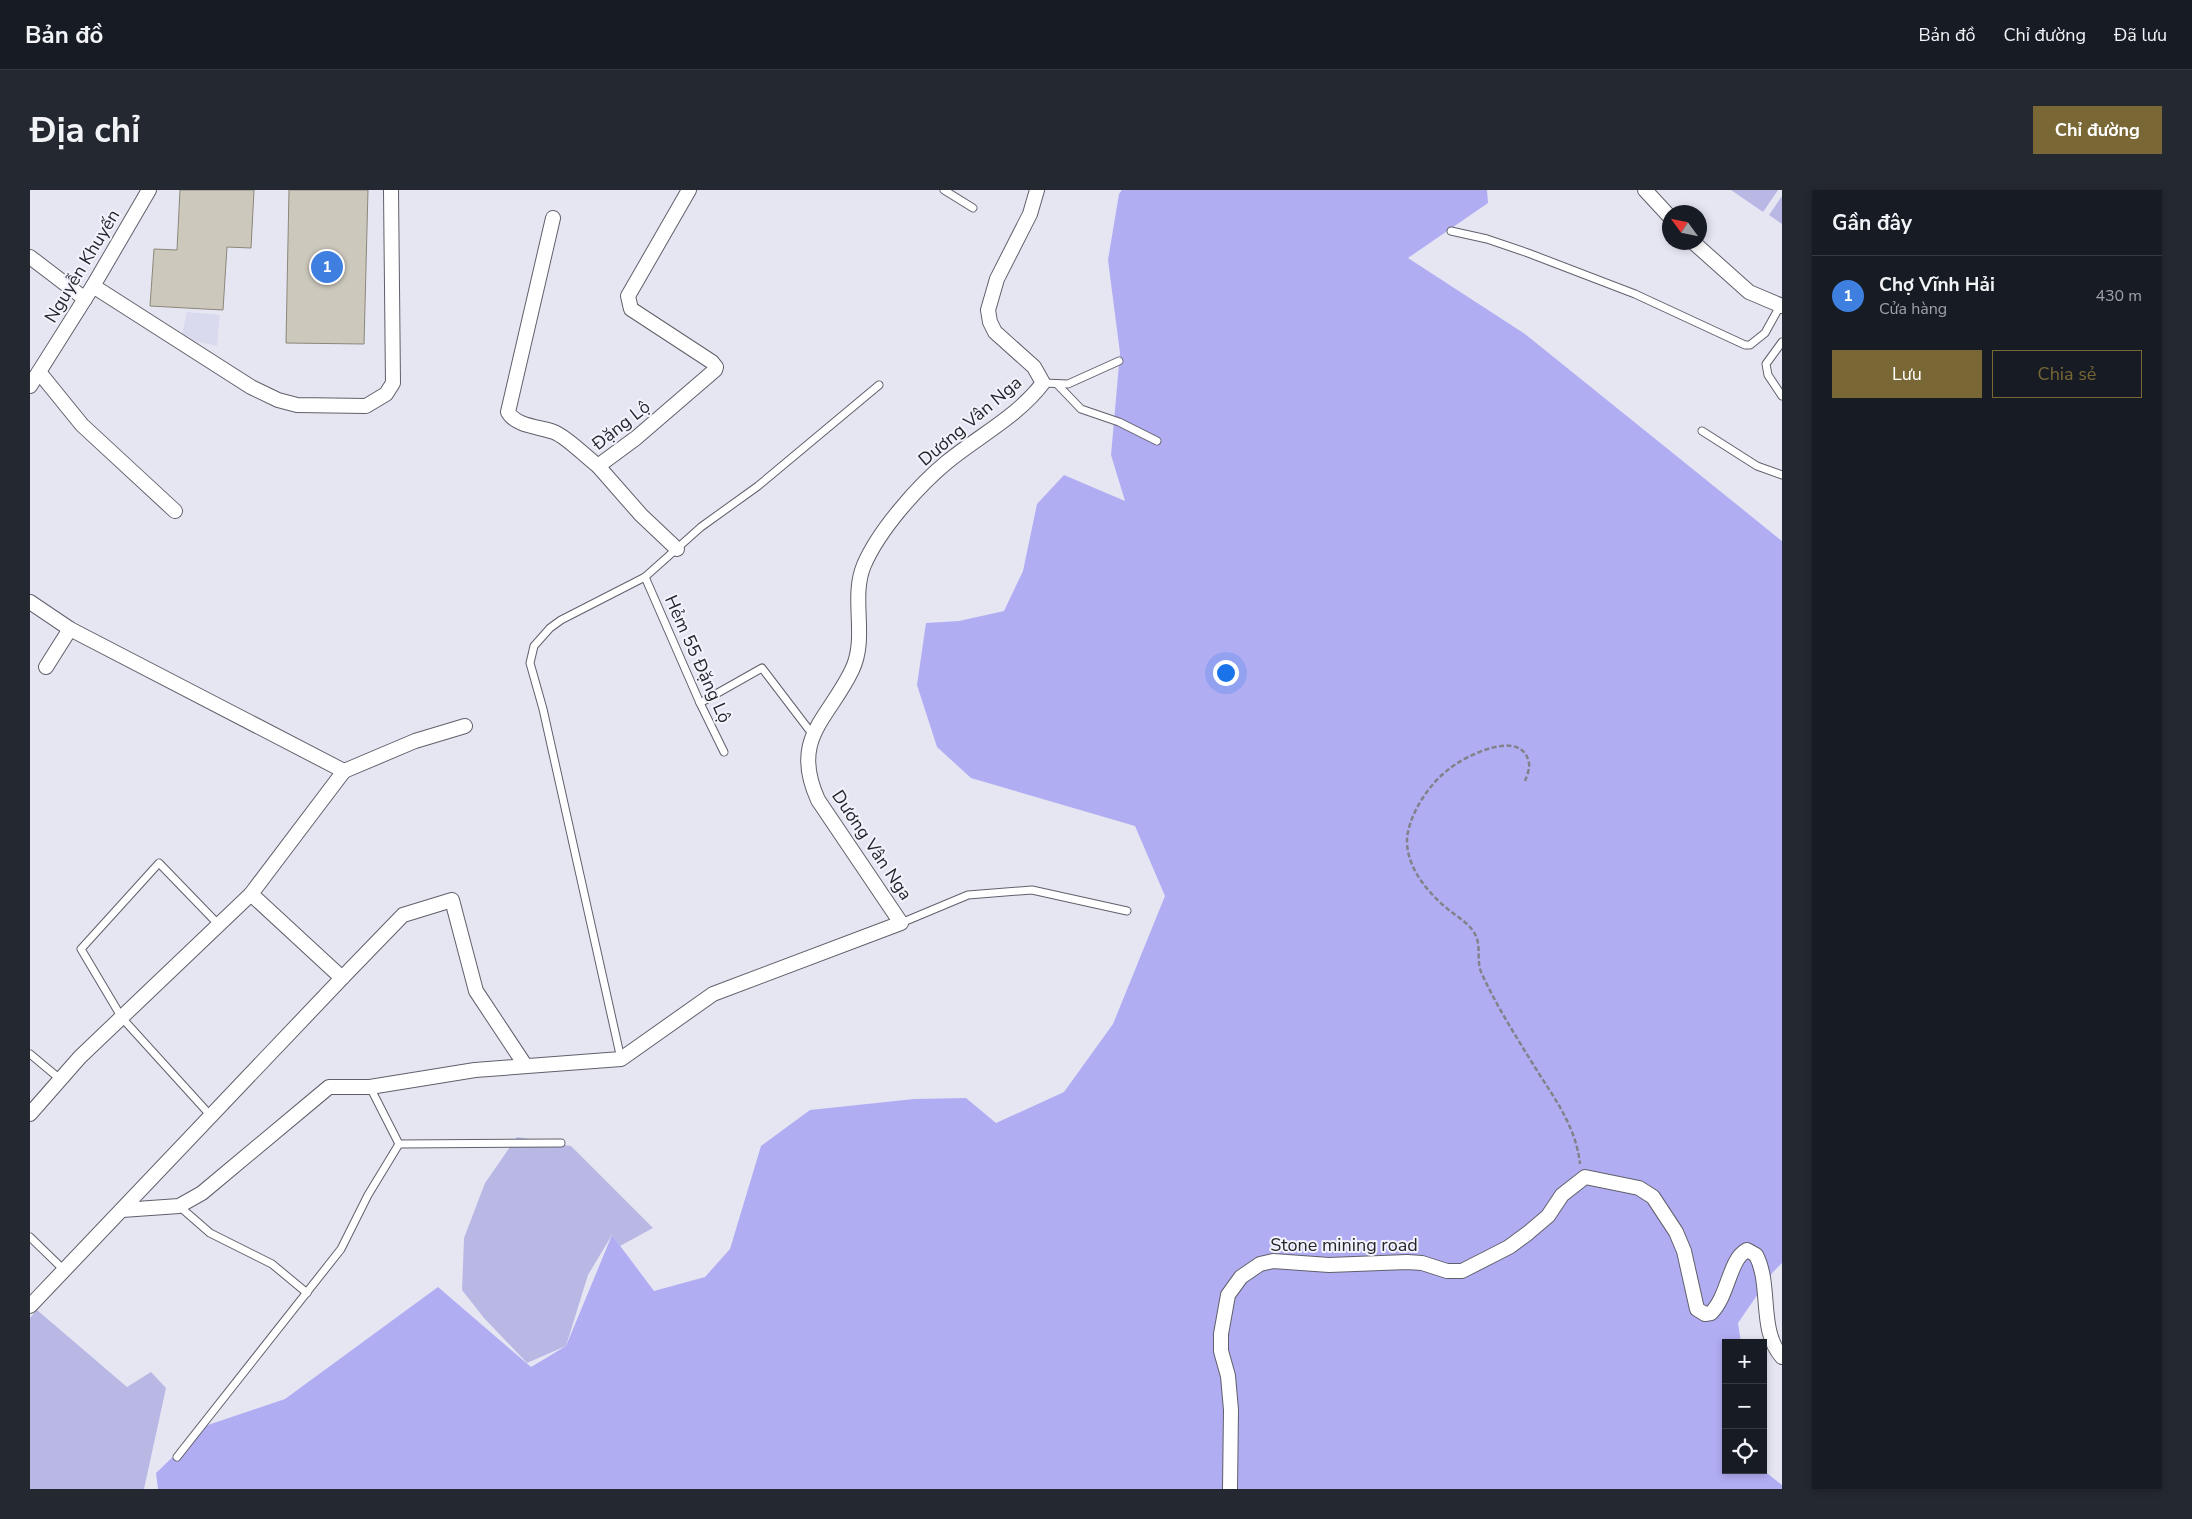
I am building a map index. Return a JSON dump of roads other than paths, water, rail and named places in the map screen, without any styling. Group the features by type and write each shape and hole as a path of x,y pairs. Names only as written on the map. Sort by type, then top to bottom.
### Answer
{"street":[{"name":"Nguyễn Khuyến","path":"30,386 93,286 149,190"},
{"path":"93,286 251,387 278,400 297,405 366,406 386,394 393,383 390,190"},
{"name":"Đặng Lộ","path":"553,218 508,412 510,417 519,422 556,433 598,466 636,438 715,370 716,366 712,362 631,309 628,304 628,296 689,190"},
{"name":"Dương Vân Nga","path":"901,923 818,800 811,786 808,758 813,736 827,708 853,668 857,643 858,580 871,552 896,517 936,472 1002,424 1032,397 1050,384 995,332 990,322 988,310 997,279 1030,214 1037,190"},
{"path":"1645,190 1662,208"},
{"path":"1702,250 1749,292 1781,306"},
{"path":"30,258 85,298"},
{"path":"39,372 53,392 82,425 175,511"},
{"path":"598,466 641,515 677,549"},
{"path":"30,602 70,629 344,771"},
{"path":"46,667 70,629"},
{"path":"30,1114 80,1057 251,894 344,771 416,741 465,726"},
{"path":"251,894 342,978"},
{"path":"30,1306 403,915 452,900 476,991 525,1065"},
{"path":"122,1210 179,1206 202,1193 329,1087 370,1086 476,1070 525,1065 621,1059 713,994 901,923"},
{"name":"Stone mining road","path":"1229,1487 1231,1410 1228,1376 1221,1351 1221,1334 1228,1295 1241,1277 1260,1264 1273,1261 1329,1266 1407,1262 1422,1263 1447,1271 1462,1271 1508,1247 1528,1233 1548,1216 1562,1195 1585,1177 1639,1188 1653,1197 1676,1232 1684,1251 1691,1289 1697,1309 1701,1312 1711,1313 1716,1308 1723,1297 1733,1266 1741,1253 1747,1250 1756,1255 1763,1274 1773,1342 1782,1358"}],"lane":[{"path":"944,190 974,208"},
{"path":"1451,231 1487,238 1635,294 1745,345 1750,345 1765,333 1781,306"},
{"path":"1782,342 1766,364 1768,376 1782,396"},
{"path":"1050,384 1068,384 1119,361"},
{"path":"1050,384 1081,408 1119,422 1156,441"},
{"path":"621,1059 543,709 530,663 534,646 550,628 561,620 645,577 701,527 758,486 835,424 879,385"},
{"path":"1702,432 1757,466 1782,476"},
{"name":"Hẻm 55 Đặng Lộ","path":"645,577 700,703 724,752"},
{"path":"700,703 762,668 813,736"},
{"path":"211,1116 122,1018 81,949 158,863 219,925"},
{"path":"901,923 968,895 1032,890 1128,911"},
{"path":"30,1054 60,1079"},
{"path":"370,1086 399,1144"},
{"path":"399,1144 561,1143"},
{"path":"177,1457 341,1249 368,1196 399,1144"},
{"path":"179,1206 210,1233 272,1264 307,1294"},
{"path":"30,1237 64,1270"}],"place":[{"name":"Chợ Vĩnh Hải","path":"327,267"}]}
